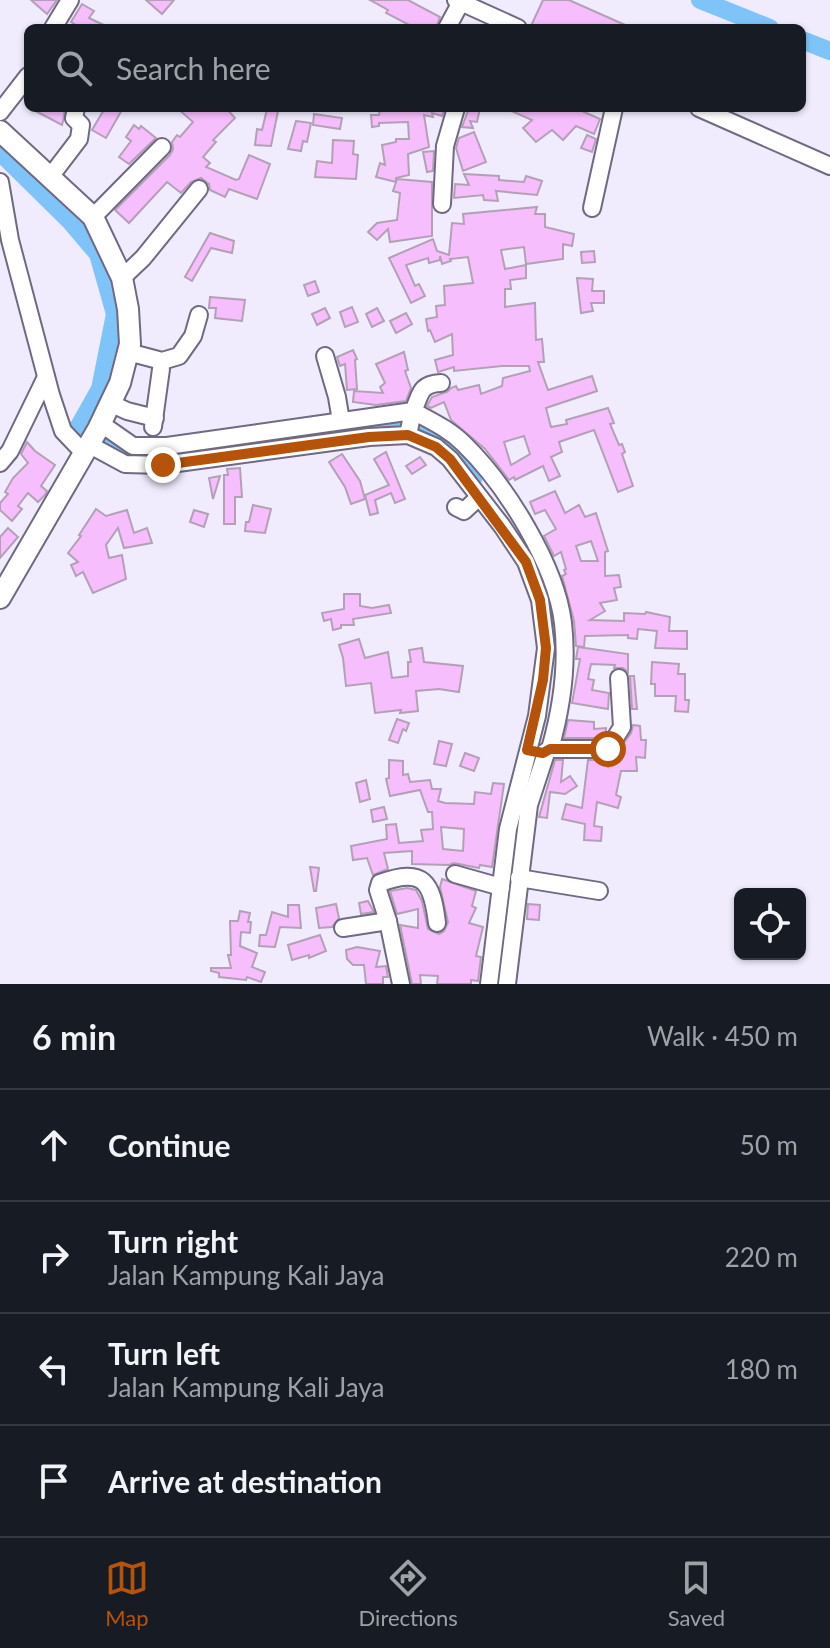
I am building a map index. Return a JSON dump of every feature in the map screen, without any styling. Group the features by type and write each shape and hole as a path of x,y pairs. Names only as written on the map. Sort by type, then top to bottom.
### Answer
{"main road":[{"path":"0,598 92,438 120,383 128,354 128,309 122,278 93,217 2,136"}],"street":[{"path":"55,24 70,0"},
{"path":"449,24 458,1 480,20"},
{"path":"0,112 24,81"},
{"path":"50,177 79,139 81,125 74,118 75,112"},
{"path":"442,204 445,146 455,112"},
{"path":"592,208 613,112"},
{"path":"708,112 830,166"},
{"path":"93,217 162,147"},
{"path":"0,182 10,240 63,431 144,447 341,421 442,426 464,444 512,504 553,578 563,622 565,664 561,710 539,751 508,829 489,984"},
{"path":"122,278 143,258 199,189"},
{"path":"128,354 162,361 179,356 193,336 199,315"},
{"path":"110,403 154,422 168,373 128,354"},
{"path":"325,356 341,421"},
{"path":"0,463 10,451 46,377"},
{"path":"410,424 419,393 434,383 441,383"},
{"path":"92,438 125,464 163,465 369,437 410,424"},
{"path":"410,424 450,459 526,562 540,600 546,648 537,716 539,751 529,805 507,984"},
{"path":"456,507 464,511 478,498"},
{"path":"539,751 608,749 622,727 619,678"},
{"path":"455,874 501,887"},
{"path":"401,984 378,890 380,883 397,877 414,876 433,893 437,923"},
{"path":"519,878 599,891"},
{"path":"343,928 388,921"}],"building":[{"path":"31,0 57,0 47,14"},
{"path":"146,0 174,0 162,14"},
{"path":"370,0 408,0 440,17 437,24 407,24 386,13 388,10"},
{"path":"543,0 569,0 623,24 532,24"},
{"path":"82,4 94,11 89,18 102,24 74,24 71,22"},
{"path":"38,112 64,112 62,125"},
{"path":"103,112 121,112 106,138 92,130"},
{"path":"182,112 230,112 235,118 213,140 216,142 203,157 210,163 206,167 236,180 249,155 270,164 257,199 229,189 225,197 210,190 209,184 201,178 191,182 181,193 167,182 129,223 115,210 170,155 172,142 193,122"},
{"path":"266,112 278,112 271,146 255,145 257,129 262,130"},
{"path":"379,112 444,112 442,116 432,113 433,117 424,115 429,147 408,154 409,175 396,178 396,182 376,177 380,163 385,165 382,145 396,142 396,139 409,139 408,122 379,123 379,126 372,127 371,115 379,115"},
{"path":"468,112 479,112 477,122 470,121 473,128 462,127"},
{"path":"514,112 584,112 600,119 594,134 576,126 563,140 552,130 536,142 523,128 532,120"},
{"path":"314,114 342,118 340,129 313,125"},
{"path":"296,121 311,123 307,142 303,141 301,151 288,149"},
{"path":"134,125 139,129 141,126 156,138 129,164 119,157 131,141 126,137"},
{"path":"474,132 486,162 463,171 456,148 459,138"},
{"path":"587,135 596,139 592,152 581,148"},
{"path":"333,140 354,141 353,154 358,155 356,179 315,177 317,161 332,163"},
{"path":"434,151 433,171 427,172 423,152"},
{"path":"464,174 499,176 499,180 524,182 526,176 542,181 537,195 496,191 498,201 484,200 483,195 454,198 455,184 469,185"},
{"path":"397,179 432,182 432,236 390,242 388,229 377,240 368,232 377,223 397,220 400,193 393,191"},
{"path":"537,207 535,214 545,214 545,227 574,234 572,246 563,244 563,259 526,264 524,247 501,250 505,269 526,265 526,278 510,280 511,289 505,289 505,307 535,303 536,340 542,339 544,362 538,362 548,390 592,376 597,391 546,408 551,427 608,408 614,423 610,424 625,452 622,454 633,486 618,492 594,430 559,442 562,452 551,457 560,476 549,481 543,466 509,480 485,449 451,420 444,402 431,408 427,406 432,397 456,386 458,390 479,385 481,394 502,386 503,378 530,371 529,366 502,366 454,371 454,367 438,372 435,360 453,355 452,334 435,342 428,331 426,319 437,317 436,306 445,305 444,286 473,283 468,257 450,259 442,264 440,256 440,260 429,263 428,258 406,265 415,286 419,284 425,296 411,303 389,258 433,239 437,251 449,255 452,223 464,224 463,214","holes":["524,436 530,454 511,465 504,442"]},
{"path":"210,233 234,241 232,253 211,248 192,281 185,277"},
{"path":"594,251 595,262 582,263 581,252"},
{"path":"577,278 593,279 592,291 604,291 604,303 591,303 593,311 581,313"},
{"path":"315,281 319,292 308,296 304,285"},
{"path":"210,297 245,300 242,321 215,318 216,308 209,308"},
{"path":"352,307 358,322 345,327 340,312"},
{"path":"325,308 330,318 317,325 312,314"},
{"path":"377,308 384,321 372,327 366,314"},
{"path":"406,313 412,324 396,333 390,321"},
{"path":"353,350 357,359 357,389 347,390 345,364 340,366 337,357"},
{"path":"404,352 408,370 405,371 411,388 406,401 376,405 353,402 354,391 383,393 380,387 385,383 376,364"},
{"path":"27,442 55,465 41,486 47,491 45,495 38,502 28,493 18,506 22,509 12,521 0,510 0,503 8,494 5,492 13,478 28,463 21,454"},
{"path":"386,452 405,499 395,503 391,493 375,500 378,513 370,515 365,495 389,485 374,459"},
{"path":"342,454 360,481 365,499 351,504 345,487 329,462"},
{"path":"420,457 426,465 412,474 406,466"},
{"path":"240,468 242,497 235,497 235,524 224,524 224,475 228,475 227,469"},
{"path":"220,476 213,499 209,478"},
{"path":"555,491 565,513 579,505 585,517 596,513 608,551 605,552 605,576 619,575 621,587 614,588 617,600 600,603 605,611 590,620 624,621 624,613 646,612 670,617 669,631 687,631 687,649 655,648 657,631 638,629 637,639 628,638 628,635 585,636 584,647 576,646 574,621 562,576 566,574 566,569 561,552 554,556 544,536 556,529 545,510 535,514 530,502","holes":["591,541 598,561 581,561 576,546"]},
{"path":"253,505 271,509 265,533 245,531"},
{"path":"96,509 106,516 127,510 134,533 147,528 152,543 124,548 118,528 106,545 109,558 122,555 126,579 93,593 83,572 76,576 71,565 78,562 68,553"},
{"path":"194,510 208,514 204,527 190,522"},
{"path":"8,528 18,537 0,558 0,537"},
{"path":"344,594 360,594 360,606 372,608 389,605 391,613 353,619 354,625 341,625 341,628 333,630 331,619 324,621 322,613 344,609"},
{"path":"359,639 365,658 388,652 392,678 408,676 408,662 411,662 409,650 422,648 424,662 463,666 459,692 439,689 416,691 418,711 375,713 371,683 346,686 339,645"},
{"path":"578,647 628,654 628,672 623,668 614,668 615,665 591,664 588,679 594,680 592,690 609,693 608,709 572,703 580,659 576,659"},
{"path":"652,662 679,664 678,674 685,674 688,712 675,711 676,696 655,696 655,684 651,684"},
{"path":"630,676 634,676 637,709 632,709"},
{"path":"397,719 409,723 398,743 389,740"},
{"path":"568,720 594,722 594,729 606,728 606,731 602,738 564,738"},
{"path":"633,725 640,726 641,740 646,740 645,758 636,757 637,771 621,771 616,795 621,797 618,808 597,802 594,826 602,827 601,841 584,840 585,824 562,819 566,804 582,808 588,760 608,760 608,768"},
{"path":"439,741 452,744 446,766 434,764"},
{"path":"465,753 479,758 474,771 460,766"},
{"path":"389,760 403,761 403,775 408,774 410,782 430,780 432,789 441,789 438,801 445,803 474,804 475,792 491,794 493,783 504,784 492,867 454,863 412,864 412,851 384,853 388,869 373,875 367,858 353,860 351,846 387,839 386,825 396,824 399,843 423,841 421,830 433,829 432,812 428,812 420,790 390,796 386,779 389,778","holes":["441,827 464,829 463,851 443,849"]},
{"path":"555,760 563,760 561,782 570,776 577,786 565,794 550,792 547,818 539,817"},
{"path":"366,780 370,799 360,802 356,783"},
{"path":"384,807 387,819 373,822 371,810"},
{"path":"310,867 319,868 316,891 314,891"},
{"path":"442,879 476,891 472,906 476,908 469,923 483,927 476,956 481,957 478,981 471,980 471,984 437,984 438,976 420,975 421,984 412,984 400,925 418,928 418,909 397,914 390,891 416,890 422,901 428,929 439,934 448,922 440,887"},
{"path":"368,901 374,912 361,914 359,903"},
{"path":"336,904 339,918 332,927 319,928 316,908"},
{"path":"528,904 540,905 539,920 527,919"},
{"path":"288,905 299,905 301,928 280,927 275,947 259,946 260,935 266,935 272,912 288,917"},
{"path":"240,911 250,913 248,922 251,922 250,933 241,932 240,946 257,953 252,967 265,972 261,982 247,977 246,980 219,977 219,973 211,971 211,968 231,968 228,955 231,955 230,921 238,921"},
{"path":"320,935 326,951 309,958 309,955 292,960 288,945"},
{"path":"357,947 380,951 376,967 386,966 388,977 383,977 383,984 366,984 364,965 353,965 347,959 346,950"}],"waterway":[{"path":"700,0 760,24"},
{"path":"806,42 830,51"},
{"path":"0,152 69,220 98,254 115,314 100,389 78,428 117,452 171,458"},
{"path":"208,452 402,421 435,426 474,477"},
{"path":"532,565 547,593 549,620"}],"route":[{"path":"163,465 369,437 408,435 436,447 450,459 502,526 526,562 540,600 546,648 537,716 527,750 546,753 550,749 608,749"}]}
